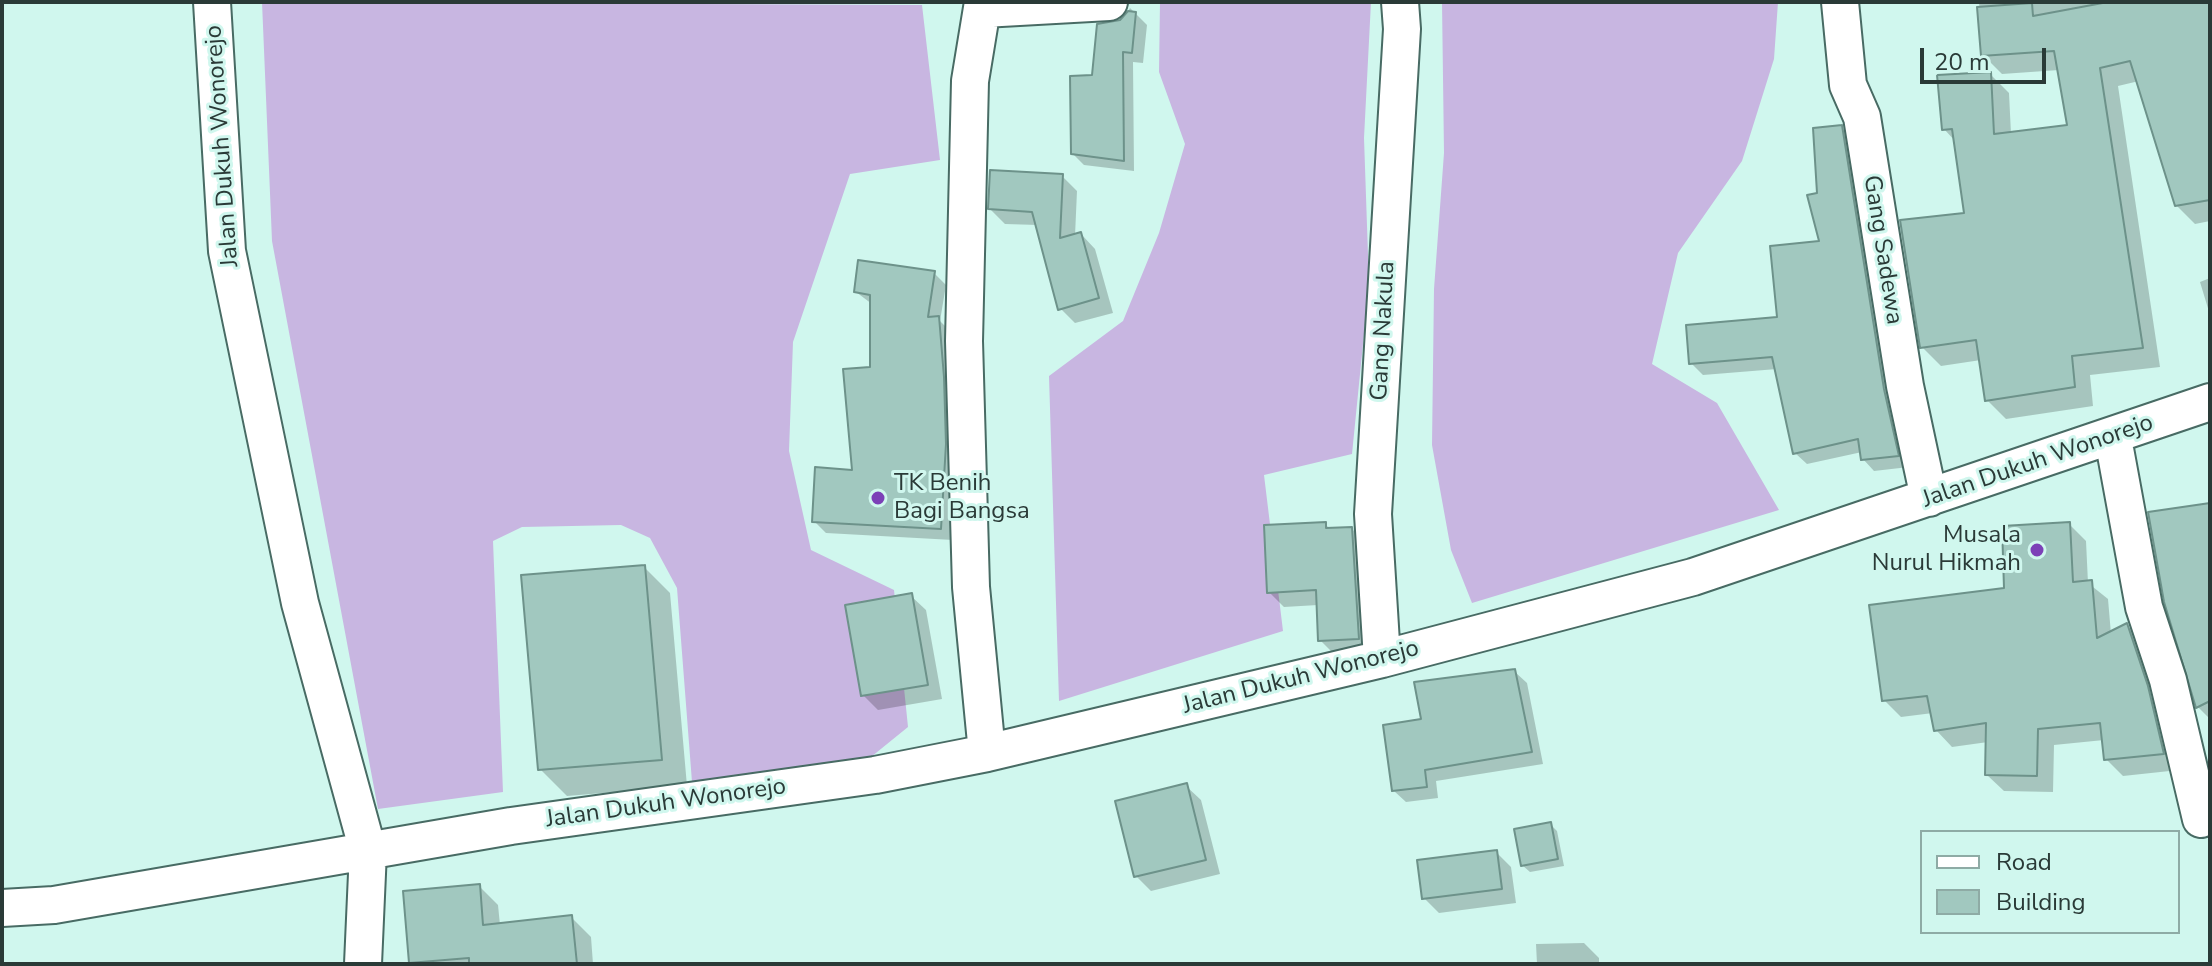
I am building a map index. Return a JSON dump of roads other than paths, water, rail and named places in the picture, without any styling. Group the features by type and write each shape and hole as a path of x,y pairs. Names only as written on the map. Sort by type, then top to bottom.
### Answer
{"street":[{"name":"Jalan Dukuh Wonorejo","path":"212,2 227,251 300,603 368,851"},
{"path":"987,753 971,587 964,341 970,81 983,6 1109,2"},
{"name":"Gang Nakula","path":"1382,659 1373,514 1402,29 1400,2"},
{"name":"Gang Sadewa","path":"1840,2 1848,85 1862,117 1905,386 1929,498"},
{"name":"Jalan Dukuh Wonorejo","path":"2,908 54,905 511,826 875,775 987,753 1382,659 1693,577 2113,438 2210,402"},
{"path":"2113,438 2144,607 2168,680 2201,819"},
{"path":"363,964 368,851"}],"place":[{"name":"TK Benih Bagi Bangsa","path":"878,498"},
{"name":"Musala Nurul Hikmah","path":"2037,550"}]}
